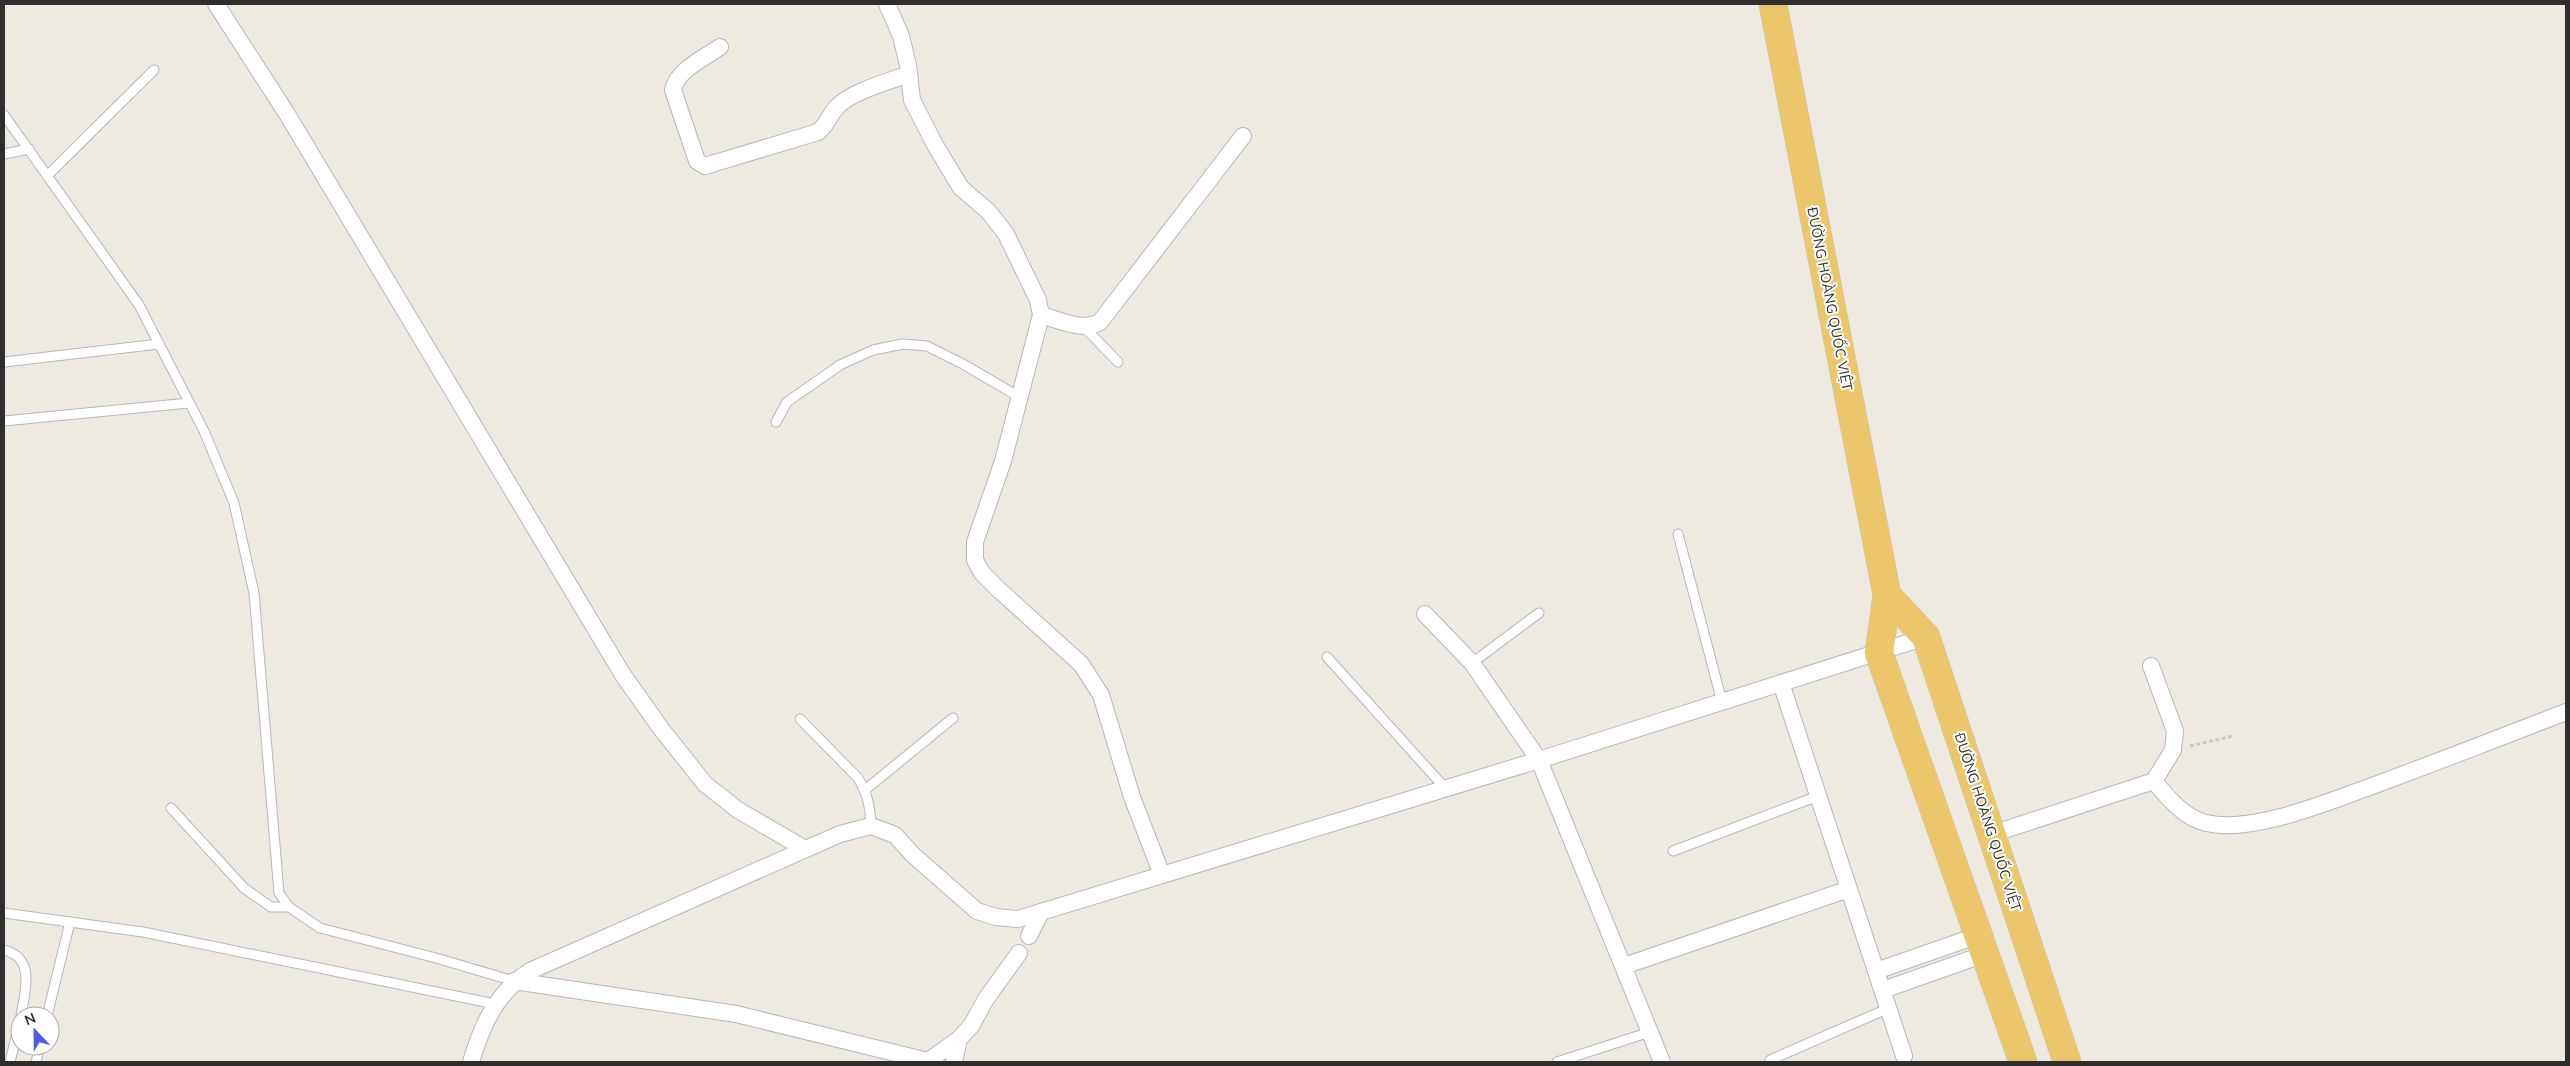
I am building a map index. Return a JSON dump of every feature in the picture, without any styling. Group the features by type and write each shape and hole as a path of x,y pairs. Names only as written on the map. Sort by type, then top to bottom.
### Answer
{"highway":[{"name":"ĐƯỜNG HOÀNG QUỐC VIỆT","path":"1773,4 1887,595 1879,652 2024,1062"},
{"name":"ĐƯỜNG HOÀNG QUỐC VIỆT","path":"1887,595 1926,637 2067,1062"}],"street":[{"path":"216,4 287,114 623,675 662,730 705,784 738,810 805,850"},
{"path":"887,4 900,36 909,74 912,100 935,146 961,188 988,211 1006,234 1038,300 1041,315 1021,398 1003,460 975,542 975,560 982,573 998,589 1081,664 1101,695 1132,797 1162,875"},
{"path":"720,47 681,74 675,82 673,90 698,161 705,166 818,132 827,125 837,106 850,98 909,74"},
{"path":"1041,315 1083,326 1094,326 1100,322 1243,136"},
{"path":"1425,614 1472,663 1539,760 1662,1062"},
{"path":"471,1062 481,1030 495,1004 514,981 530,971 840,834 871,826 895,835 913,856 977,911 996,917 1018,919 1539,760 1926,637"},
{"path":"1992,834 2154,781 2173,750 2175,731 2151,666"},
{"path":"1781,683 1904,1056"},
{"path":"2154,781 2168,798 2189,815 2206,823 2230,825 2255,822 2308,808 2566,712"},
{"path":"1624,966 1849,889"},
{"path":"1029,936 1041,912"},
{"path":"1876,971 1982,944"},
{"path":"1883,990 1982,944"},
{"path":"514,981 736,1014 929,1062 959,1039 971,1026 986,999 1019,953"},
{"path":"954,1062 959,1039"}],"lane":[{"path":"48,175 154,70"},
{"path":"4,115 139,305 189,403 234,503 254,593 279,893 289,907 320,928 436,958 514,981"},
{"path":"4,154 29,149"},
{"path":"1083,326 1118,362"},
{"path":"4,362 159,344"},
{"path":"776,422 788,402 840,365 874,350 903,344 927,346 963,364 1021,398"},
{"path":"4,421 189,403"},
{"path":"1678,534 1722,702"},
{"path":"1472,663 1539,614"},
{"path":"1327,657 1445,788"},
{"path":"865,790 953,718"},
{"path":"800,719 858,778 870,803 871,826"},
{"path":"1673,851 1818,796"},
{"path":"171,808 244,888 271,907 289,907"},
{"path":"4,913 143,932 495,1004"},
{"path":"49,1006 70,922"},
{"path":"4,950 14,953 21,958 26,972 22,1006"},
{"path":"1770,1060 1889,1008"},
{"path":"1557,1062 1650,1032"}],"path":[{"path":"2173,750 2233,736"}]}
